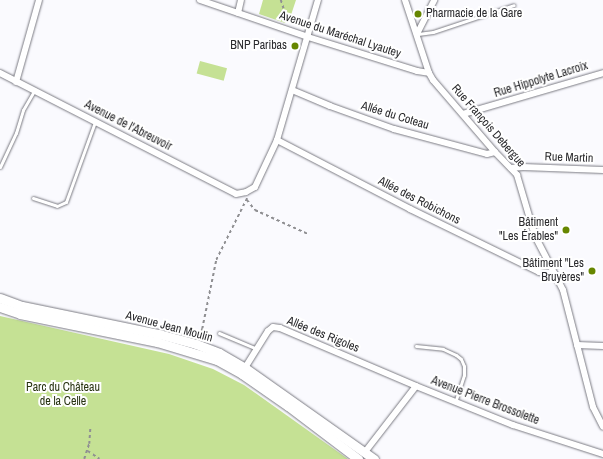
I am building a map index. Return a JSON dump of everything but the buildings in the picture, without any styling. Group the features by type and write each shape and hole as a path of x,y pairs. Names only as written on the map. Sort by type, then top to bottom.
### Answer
{"main road":[{"name":"Avenue Jean Moulin","path":"0,298 22,306 159,334 196,344 219,353 374,459"},
{"name":"Avenue Jean Moulin","path":"0,307 20,314 157,342 217,360 244,371 355,458"}],"street":[{"path":"16,82 39,0"},
{"name":"Avenue du Maréchal Lyautey","path":"200,0 308,37 418,71 429,72"},
{"path":"238,13 241,0"},
{"path":"246,192 255,187 277,140 318,0"},
{"name":"Rue François Debergue","path":"405,0 433,80 495,152 517,175 535,236 563,290 593,407 603,427"},
{"path":"417,34 434,0"},
{"name":"Avenue de l'Abreuvoir","path":"0,73 236,194 246,192"},
{"name":"Rue Hippolyte Lacroix","path":"462,114 603,73"},
{"name":"Allée du Coteau","path":"292,90 330,106 394,129 487,154 495,152"},
{"name":"Allée des Robichons","path":"277,140 410,209 539,272 554,273"},
{"name":"Rue Martin","path":"510,168 523,167 603,170"},
{"name":"Allée des Rigoles","path":"244,371 268,331 273,327 280,328 416,386"},
{"path":"578,345 603,346"},
{"name":"Avenue Pierre Brossolette","path":"365,452 416,386 513,425 603,454"}],"lane":[{"path":"417,34 433,32 514,5"},
{"path":"0,167 16,133 23,110 34,90"},
{"path":"32,198 57,206 66,202 95,122"},
{"path":"219,333 257,349"},
{"path":"416,346 443,348 456,355 461,360 464,366 464,375 456,402"}],"path":[{"path":"280,0 287,18 284,28"},
{"path":"246,192 247,200 255,210 308,234"},
{"path":"196,344 202,329 216,260 247,200"},
{"path":"84,459 88,451 90,428"},
{"path":"88,451 100,459"}],"green space":[{"path":"263,0 296,0 289,21 285,23 259,14"},
{"path":"200,61 227,68 224,81 197,74"},
{"name":"Parc du Château de la Celle","path":"0,316 169,354 213,369 244,385 348,459 0,459"}],"place":[{"name":"Pharmacie de la Gare","path":"418,14"},
{"name":"BNP Paribas","path":"295,46"},
{"name":"Bâtiment \"Les Érables\"","path":"566,230"},
{"name":"Bâtiment \"Les Bruyères\"","path":"592,271"}]}
